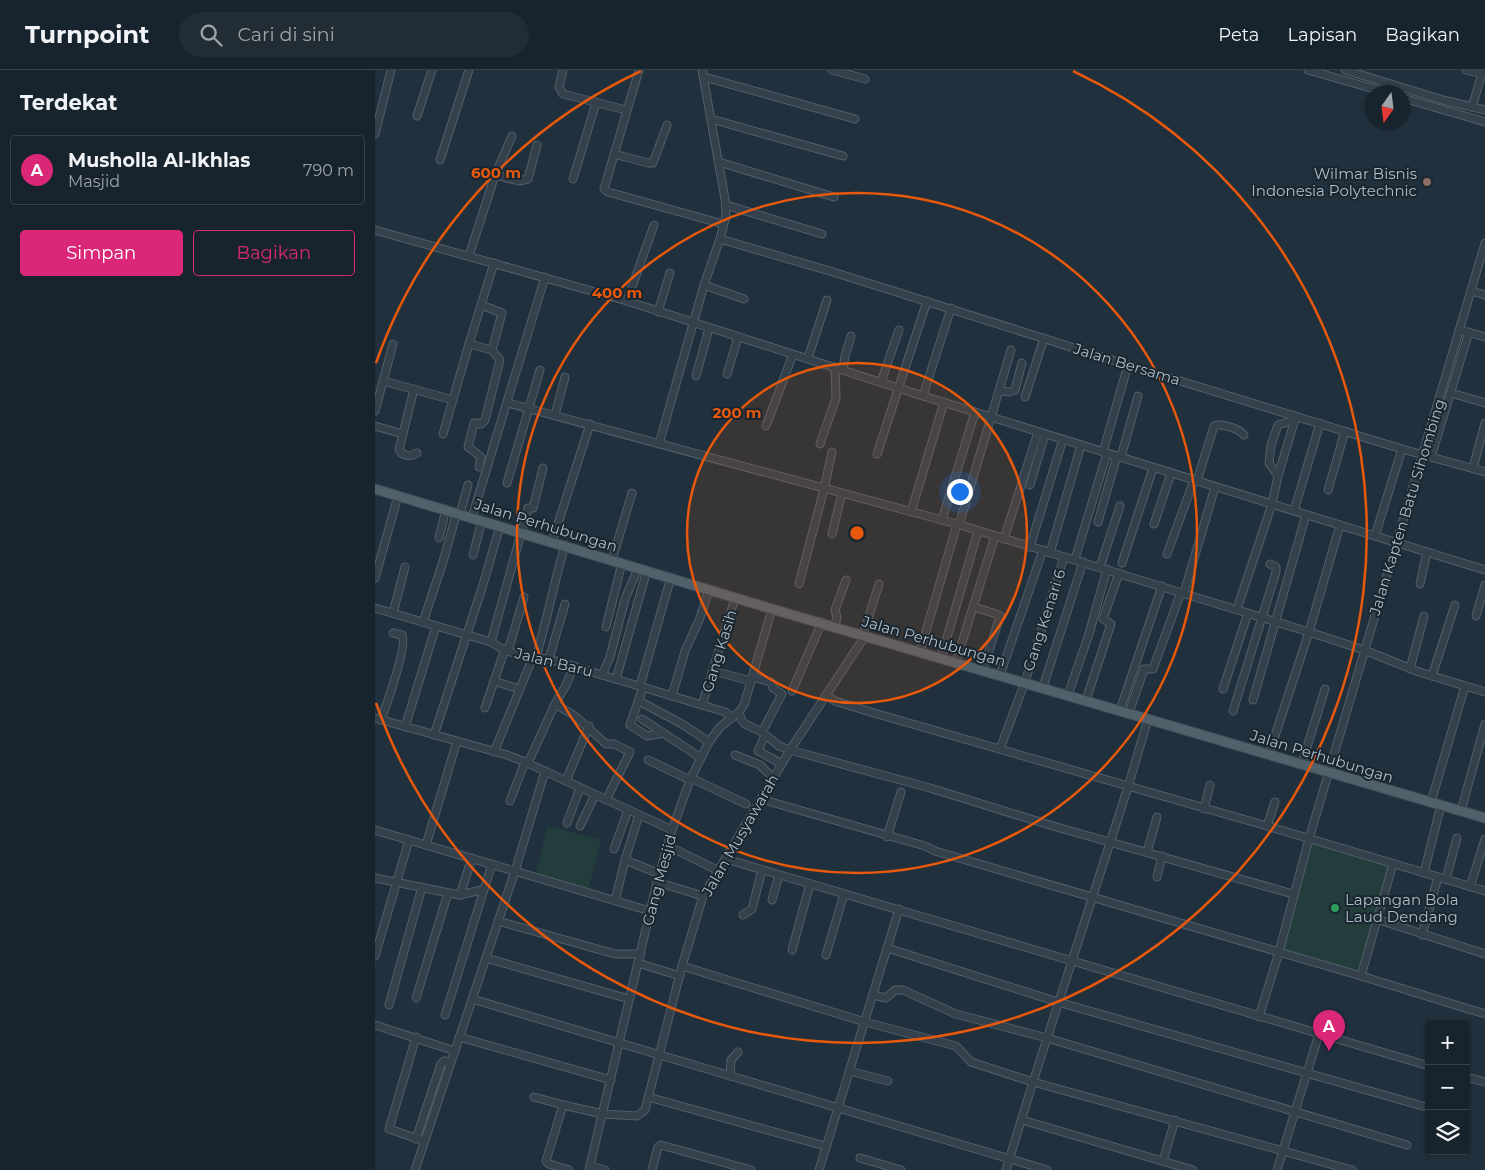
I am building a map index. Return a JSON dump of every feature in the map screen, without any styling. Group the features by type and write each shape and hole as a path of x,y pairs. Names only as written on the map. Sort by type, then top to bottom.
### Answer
{"main road":[{"name":"Jalan Perhubungan","path":"375,490 446,509 735,598 1485,818"}],"street":[{"path":"375,134 391,70"},
{"path":"417,116 432,70"},
{"path":"440,160 469,70"},
{"path":"563,70 559,87 561,92 626,110"},
{"path":"639,70 603,187 606,191 723,224"},
{"path":"832,70 861,75"},
{"path":"1308,70 1365,86"},
{"path":"1345,70 1485,110"},
{"path":"1466,70 1482,72 1472,107"},
{"path":"659,444 704,285 726,216 726,205 703,74 855,119"},
{"path":"1410,100 1485,122"},
{"path":"573,179 596,103"},
{"path":"711,119 843,156"},
{"path":"614,154 653,163 667,124"},
{"path":"469,256 495,176 512,136"},
{"path":"495,176 519,181 528,179 537,144"},
{"path":"719,162 834,197"},
{"path":"726,205 822,234"},
{"path":"627,302 654,225"},
{"path":"375,230 545,277 627,302 1153,468 1485,570"},
{"name":"Jalan Bersama","path":"720,239 951,308 1295,418 1320,423 1422,455 1485,472"},
{"name":"Jalan Kapten Batu Sihombing","path":"1259,1017 1279,952 1293,894 1328,772 1485,243"},
{"path":"443,434 494,263"},
{"path":"658,312 670,273"},
{"path":"473,517 545,277"},
{"path":"704,285 744,299"},
{"path":"1471,291 1485,296"},
{"path":"808,358 827,300"},
{"path":"877,454 927,301"},
{"path":"481,304 501,313 492,350"},
{"path":"923,396 951,308"},
{"path":"696,376 709,328"},
{"path":"881,382 899,330"},
{"path":"1459,330 1485,337"},
{"path":"1431,457 1469,332"},
{"path":"820,444 836,398 839,368 851,336"},
{"path":"727,374 737,337"},
{"path":"1025,397 1044,338"},
{"path":"375,411 393,344"},
{"path":"469,344 492,350 500,362 485,420 481,424 474,424 468,445 469,449 481,457 479,467"},
{"path":"920,652 958,524 993,417 1011,350"},
{"path":"766,426 793,354"},
{"path":"1000,391 1009,392 1015,390 1022,363"},
{"path":"1075,560 1128,365"},
{"path":"507,483 540,370"},
{"path":"555,415 565,377"},
{"path":"383,381 453,400"},
{"path":"414,389 400,452 408,456 417,453"},
{"path":"1451,393 1485,403"},
{"path":"1098,522 1138,396"},
{"path":"508,402 958,524 1237,609 1364,650 1410,669 1485,692"},
{"path":"911,512 944,402"},
{"path":"942,520 975,412"},
{"path":"1237,609 1272,504 1295,418"},
{"path":"1278,476 1269,463 1274,436 1278,425 1295,418"},
{"path":"1294,511 1320,423"},
{"path":"1473,468 1485,423"},
{"path":"552,542 590,424"},
{"path":"1167,554 1215,425 1218,424 1239,430 1244,435"},
{"path":"375,426 403,434"},
{"path":"1328,490 1345,431"},
{"path":"1030,485 1042,433"},
{"path":"1004,539 1042,433"},
{"path":"1030,547 1063,439"},
{"path":"1001,675 1046,552 1081,445"},
{"path":"1375,536 1402,449"},
{"path":"799,584 824,489 831,452"},
{"path":"491,642 528,508 533,508 543,468"},
{"path":"1123,564 1153,468"},
{"path":"1154,524 1171,473"},
{"path":"423,622 468,485"},
{"path":"1124,712 1144,669 1153,669 1182,592 1215,487"},
{"path":"612,560 632,493"},
{"path":"832,534 847,495"},
{"path":"375,578 398,496"},
{"path":"1068,695 1089,634 1103,568 1120,506"},
{"path":"439,538 446,509"},
{"path":"1253,700 1307,515"},
{"path":"473,555 482,520"},
{"path":"1269,754 1309,632 1340,525"},
{"path":"434,735 467,635 499,526"},
{"path":"941,658 978,531"},
{"path":"957,662 995,536"},
{"path":"494,752 534,657 549,610 555,578 565,546"},
{"path":"1420,584 1427,552"},
{"name":"Gang Kenari 6","path":"1000,749 1025,682 1064,557"},
{"path":"1043,687 1083,562"},
{"path":"606,627 622,563"},
{"path":"1233,711 1276,572 1276,567 1270,564"},
{"path":"393,613 405,567"},
{"path":"602,675 610,657 625,599 642,569"},
{"path":"616,679 642,569"},
{"path":"1087,700 1111,624 1103,619 1119,573"},
{"path":"663,733 647,736 630,725 639,701 671,577"},
{"path":"835,626 837,618 835,610 846,580"},
{"name":"Jalan Musyawarah","path":"534,1097 603,1114 637,1116 645,1110 682,966 703,896 790,750 864,635 879,584"},
{"path":"1476,616 1485,585"},
{"path":"1124,712 1162,586"},
{"path":"672,696 685,651 709,590"},
{"path":"485,708 524,597"},
{"name":"Gang Kasih","path":"702,705 735,598"},
{"path":"549,658 565,604"},
{"path":"1432,676 1455,605"},
{"path":"974,607 1000,616 983,670"},
{"name":"Jalan Baru","path":"375,608 491,642 497,647 506,650 534,657 549,658 642,686 725,712 732,718"},
{"name":"Gang Mesjid","path":"590,1168 657,882 672,830 691,779 709,742 720,727 739,712 744,705 772,608"},
{"path":"1223,689 1248,613"},
{"path":"1410,669 1424,616"},
{"path":"792,691 822,622"},
{"path":"405,727 436,626"},
{"path":"393,633 402,635 404,641 399,663 378,719 526,762 672,830"},
{"path":"510,801 526,762 574,666"},
{"path":"721,673 771,682 773,688 782,694 758,751 782,764"},
{"path":"494,681 519,689"},
{"path":"1431,802 1465,686"},
{"path":"1302,763 1325,690"},
{"path":"826,695 835,701 874,713 1485,891"},
{"path":"639,701 682,724 709,742"},
{"path":"555,704 589,726 606,744 614,744 630,752 606,800"},
{"path":"739,712 745,724 764,734 779,746 790,750 930,788 1293,894"},
{"path":"642,719 701,758"},
{"path":"1006,1170 1071,960 1149,719"},
{"path":"1461,811 1485,724"},
{"path":"566,781 589,726"},
{"path":"426,845 457,741"},
{"path":"735,755 760,765 773,778"},
{"path":"648,760 746,804"},
{"path":"415,1170 515,871 545,771"},
{"path":"1204,809 1210,785"},
{"path":"567,823 580,788"},
{"path":"887,837 901,792"},
{"path":"580,826 595,795"},
{"path":"762,797 771,802 887,837 925,846 935,851 1091,898 1485,1014"},
{"path":"1267,826 1275,802"},
{"path":"1423,873 1441,805"},
{"path":"614,849 628,810"},
{"path":"615,901 639,815"},
{"path":"1147,852 1157,817"},
{"path":"375,830 651,911"},
{"path":"1421,935 1457,838"},
{"path":"1470,887 1485,839"},
{"path":"375,956 409,840"},
{"path":"668,846 719,871"},
{"path":"1157,877 1162,856"},
{"path":"460,895 472,858"},
{"path":"726,859 1426,1065"},
{"path":"625,860 659,874"},
{"path":"445,1015 482,890 492,864"},
{"path":"1361,976 1393,864"},
{"path":"743,915 753,907 762,870"},
{"path":"772,900 779,875"},
{"path":"375,880 460,895 482,890"},
{"path":"657,882 703,896"},
{"path":"792,950 810,884"},
{"path":"389,1005 422,887"},
{"path":"416,998 448,893"},
{"path":"826,955 844,894"},
{"path":"819,1170 899,909"},
{"path":"1376,919 1485,954"},
{"path":"498,921 615,954 641,954"},
{"path":"887,948 1058,1002 1425,1107"},
{"path":"486,958 629,999"},
{"path":"639,963 680,976"},
{"path":"682,966 865,1022 956,1046 971,1062 1033,1082 1352,1170"},
{"path":"873,995 886,998 895,990 903,990 949,1012 1047,1038 1407,1145"},
{"path":"472,999 1047,1170"},
{"path":"375,1025 455,1051"},
{"path":"1277,1170 1319,1034"},
{"path":"416,1037 389,1126 391,1131 424,1141"},
{"path":"459,1037 611,1080"},
{"path":"730,1076 731,1060 738,1052"},
{"path":"416,1139 441,1064 444,1061 451,1062"},
{"path":"849,1071 888,1081"},
{"path":"1470,1078 1485,1082"},
{"path":"648,1097 825,1146"},
{"path":"563,1105 546,1161 549,1164 569,1170"},
{"path":"1022,1120 1193,1170"},
{"path":"1163,1161 1175,1120"},
{"path":"652,1170 658,1147 661,1145 751,1170"},
{"path":"860,1158 901,1170"},
{"path":"590,1168 605,1170"}],"green space":[{"path":"548,826 601,840 588,891 535,877"},
{"name":"Lapangan Bola Laud Dendang","path":"1311,843 1389,865 1359,973 1281,951"}],"place":[{"name":"Wilmar Bisnis Indonesia Polytechnic","path":"1427,182"},
{"name":"Lapangan Bola Laud Dendang","path":"1335,908"},
{"name":"Musholla Al-Ikhlas","path":"1329,1051"}]}
